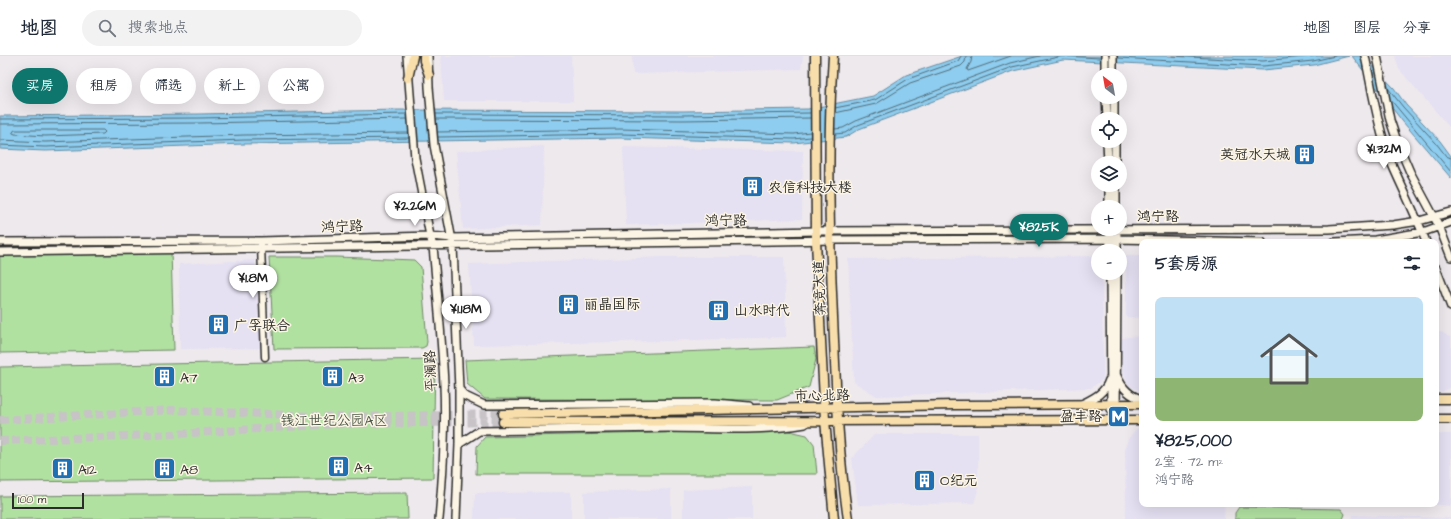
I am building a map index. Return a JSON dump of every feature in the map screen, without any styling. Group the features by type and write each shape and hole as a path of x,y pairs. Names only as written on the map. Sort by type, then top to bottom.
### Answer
{"main road":[{"name":"平澜路","path":"407,56 415,158 433,246 444,387 443,448 439,519"},
{"path":"408,78 413,56"},
{"path":"424,56 424,61 429,74"},
{"name":"平澜路","path":"428,56 434,145 453,242 459,389 459,444 456,519"},
{"name":"奔竞大道","path":"816,56 816,241 821,360 834,519"},
{"path":"828,56 828,69 831,86"},
{"name":"奔竞大道","path":"832,56 829,144 830,240 837,420 840,462 848,519"},
{"path":"1105,56 1106,68"},
{"path":"1113,56 1113,68"},
{"path":"1365,56 1376,112 1388,154 1402,189 1419,221 1425,239"},
{"path":"1377,56 1387,105 1398,144 1410,172 1439,226 1451,257"},
{"name":"鸿宁路","path":"1127,229 1329,229 1393,225 1419,221 1451,212"},
{"path":"1381,239 1423,232 1451,222"},
{"name":"鸿宁路","path":"0,242 433,246 453,242 816,230 1091,229"},
{"name":"鸿宁路","path":"0,252 261,244 430,236 453,242 1139,240"},
{"path":"1112,244 1113,239"},
{"path":"1113,239 1115,244"},
{"path":"1439,276 1451,307"},
{"path":"1110,280 1114,404 1113,420"},
{"path":"1081,404 1102,392 1113,374 1117,280"},
{"path":"1113,374 1127,392 1139,398"},
{"path":"459,389 464,396 484,405 715,403 777,409"},
{"path":"1443,399 1451,394"},
{"name":"市心北路","path":"1139,404 837,407 503,418 1139,420"},
{"path":"1439,419 1451,420"},
{"path":"459,444 479,431 788,427 825,420"}],"street":[{"path":"261,244 265,357"}],"shaded area":[{"path":"441,56 571,56 573,101 444,101"},
{"path":"632,56 803,56 801,69 633,74"},
{"path":"1395,56 1451,56 1451,129 1399,69"},
{"path":"544,146 542,225 463,229 456,151"},
{"path":"623,147 803,151 802,219 626,225"},
{"path":"1091,256 1091,280 1102,280 1103,379 1091,388 877,396 854,382 848,259"},
{"path":"1127,256 1139,256 1139,318 1126,317"},
{"path":"663,257 784,257 786,337 474,345 469,264"},
{"path":"255,260 261,348 180,349 179,264"},
{"path":"1439,332 1442,332 1451,338 1451,386 1442,392 1439,392"},
{"path":"1139,336 1139,391 1129,385 1123,373 1120,339"},
{"path":"1139,428 1139,507 1225,507 1224,519 1126,519 1125,450 1128,439 1136,429"},
{"path":"875,434 978,434 978,490 974,503 858,505 852,458"},
{"path":"1439,434 1451,434 1451,506 1439,505"},
{"path":"752,487 752,519 683,519 683,490"},
{"path":"671,489 671,519 584,519 584,492"},
{"path":"571,492 571,519 474,519 475,493"},
{"path":"1353,515 1451,518 1451,519 1352,519"}],"green space":[{"path":"171,251 174,350 0,353 0,254"},
{"path":"269,257 336,257 414,260 421,267 427,342 426,346 422,348 274,349"},
{"path":"814,347 816,359 809,387 777,400 485,399 467,384 465,360"},
{"name":"钱江世纪公园A区","path":"435,359 433,478 0,482 0,367"},
{"path":"785,430 807,435 814,444 817,474 476,474 477,446 485,437"},
{"path":"407,493 408,519 0,519 0,496"},
{"path":"1239,507 1341,509 1345,514 1343,519 1235,519 1235,513"}],"water":[{"path":"962,56 1349,56 1314,65 1263,70 1063,60 1013,71 859,129 846,137 794,143 621,138 244,144 45,151 0,149 0,116 398,110 683,111 808,109 873,96 906,75"},
{"path":"1352,56 1363,56 1394,88 1406,105 1440,141 1451,156 1451,178 1403,122"}],"tunnel":[{"path":"0,420 172,410 338,417 503,414"},
{"path":"0,441 174,434 338,424 503,422"}],"place":[{"name":"英冠水天城","path":"1305,154"},
{"name":"农信科技大楼","path":"753,187"},
{"name":"丽晶国际","path":"568,304"},
{"name":"山水时代","path":"719,310"},
{"name":"广孚联合","path":"218,325"},
{"name":"A7","path":"165,377"},
{"name":"A3","path":"332,377"},
{"name":"盈丰路","path":"1118,416"},
{"name":"A4","path":"339,467"},
{"name":"A12","path":"62,469"},
{"name":"A8","path":"164,469"},
{"name":"O纪元","path":"924,480"}]}
